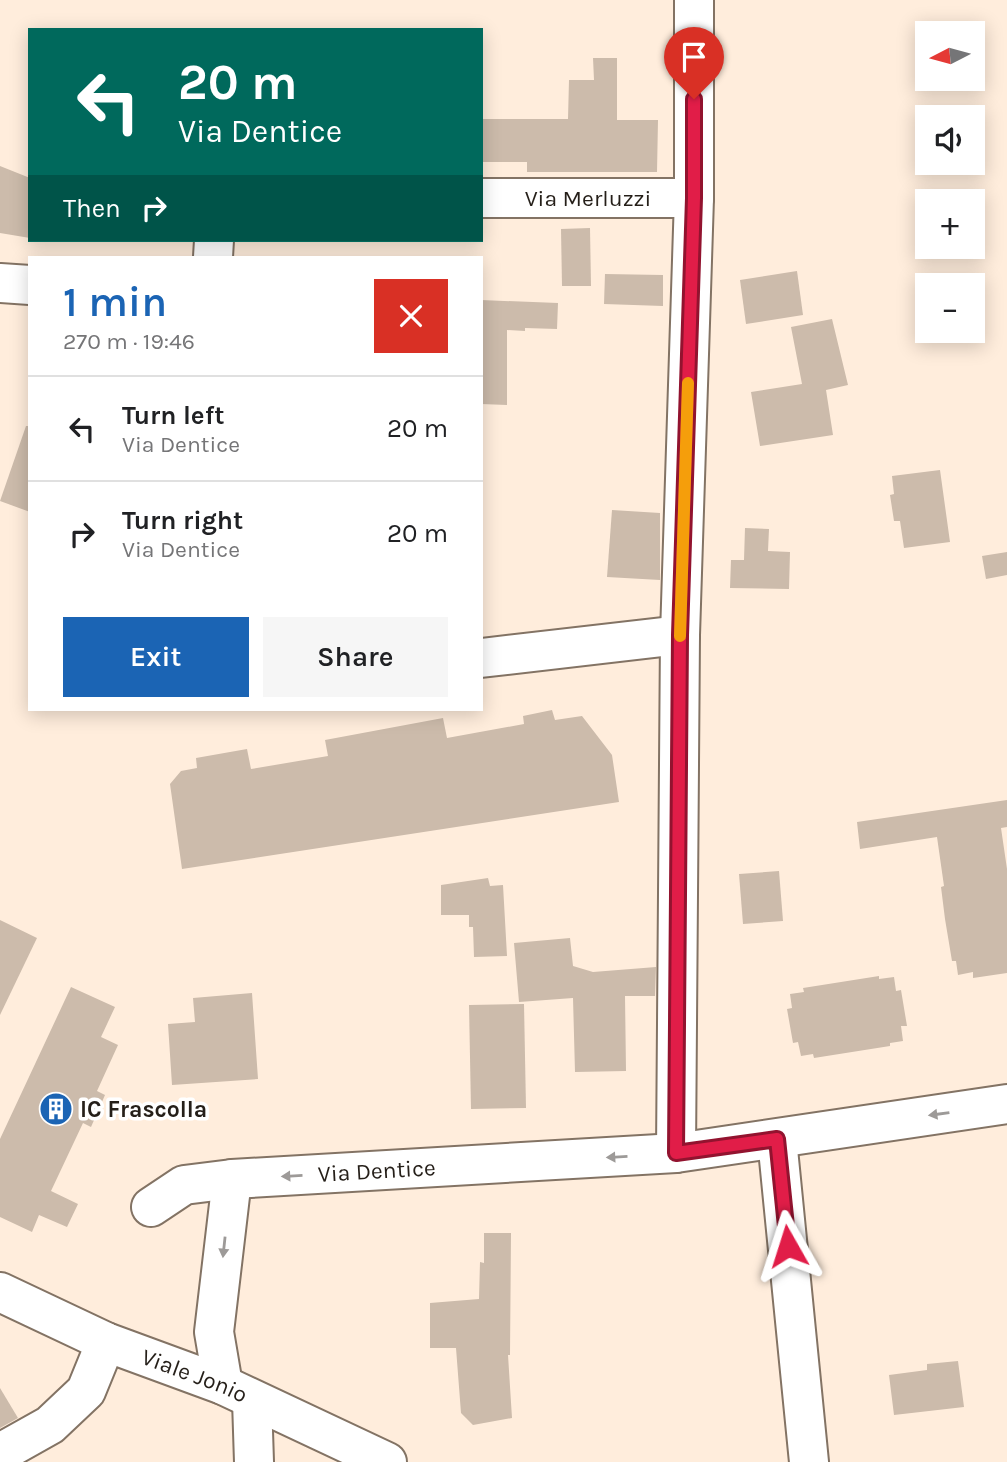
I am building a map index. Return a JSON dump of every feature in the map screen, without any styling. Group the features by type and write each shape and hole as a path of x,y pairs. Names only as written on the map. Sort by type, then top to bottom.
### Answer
{"street":[{"path":"676,1153 680,635 694,198 694,0"},
{"name":"Via Merluzzi","path":"483,198 694,198"},
{"path":"0,282 28,285"},
{"path":"483,658 680,635"},
{"name":"Via Dentice","path":"151,1207 184,1185 232,1179 676,1153 1007,1104"},
{"path":"777,1139 808,1462"},
{"path":"232,1179 215,1332 237,1393 254,1462"},
{"name":"Viale Jonio","path":"0,1292 106,1342 237,1393 387,1462"},
{"path":"164,1364 215,1332"},
{"path":"0,1452 50,1425 86,1391 106,1342"}],"building":[{"path":"593,58 617,58 617,120 658,120 657,172 527,172 527,162 483,162 483,119 568,119 569,80 594,80"},
{"path":"0,166 28,177 28,238 0,233"},
{"path":"590,228 591,286 562,286 561,229"},
{"path":"797,271 803,315 746,324 740,280"},
{"path":"605,274 663,275 663,306 604,304"},
{"path":"483,300 558,303 557,329 507,330 507,405 483,404"},
{"path":"832,319 848,385 826,390 833,435 760,446 751,392 802,384 791,327"},
{"path":"26,426 28,426 28,511 0,501"},
{"path":"940,470 950,542 904,548 900,521 894,521 890,495 894,494 892,476"},
{"path":"612,510 660,513 660,580 607,577"},
{"path":"745,528 769,529 768,551 790,552 789,589 730,588 731,560 744,560"},
{"path":"1007,552 1007,575 986,579 982,556"},
{"path":"552,710 555,720 582,716 612,755 619,802 182,869 170,784 181,771 197,768 196,758 247,749 251,769 328,756 325,740 443,718 447,738 524,724 523,716"},
{"path":"1007,800 1007,827 1001,828 1007,869 1007,973 973,978 973,972 958,975 956,961 952,961 945,919 941,887 944,886 937,837 860,849 857,822"},
{"path":"779,871 783,921 743,924 739,874"},
{"path":"488,878 490,886 503,885 507,956 474,957 473,927 469,927 469,915 441,915 441,885"},
{"path":"0,920 37,938 0,1015"},
{"path":"570,938 573,966 593,972 656,967 655,996 625,996 626,1071 575,1072 573,998 519,1002 514,943"},
{"path":"879,976 879,979 894,977 896,991 901,990 907,1026 901,1026 903,1041 890,1043 890,1046 814,1058 813,1054 801,1056 798,1042 793,1043 787,1009 792,1008 790,994 804,992 803,988"},
{"name":"IC Frascolla","path":"71,987 115,1007 101,1037 118,1045 97,1091 105,1095 91,1127 83,1123 51,1191 78,1204 67,1227 39,1215 32,1232 0,1217 0,1139"},
{"path":"252,993 258,1079 172,1085 168,1024 195,1022 193,998"},
{"path":"524,1004 526,1108 471,1109 469,1005"},
{"path":"484,1233 511,1233 508,1355 512,1418 473,1425 461,1413 456,1348 430,1348 430,1303 479,1299 480,1262 484,1263"},
{"path":"958,1361 964,1407 894,1415 889,1375 927,1370 927,1364"},
{"path":"0,1388 18,1418 0,1428"}],"slow traffic":[{"path":"680,636 688,383"}],"place":[{"name":"IC Frascolla","path":"56,1109"}],"route":[{"path":"694,99 694,198 680,635 676,1153 777,1139 788,1246"}]}
